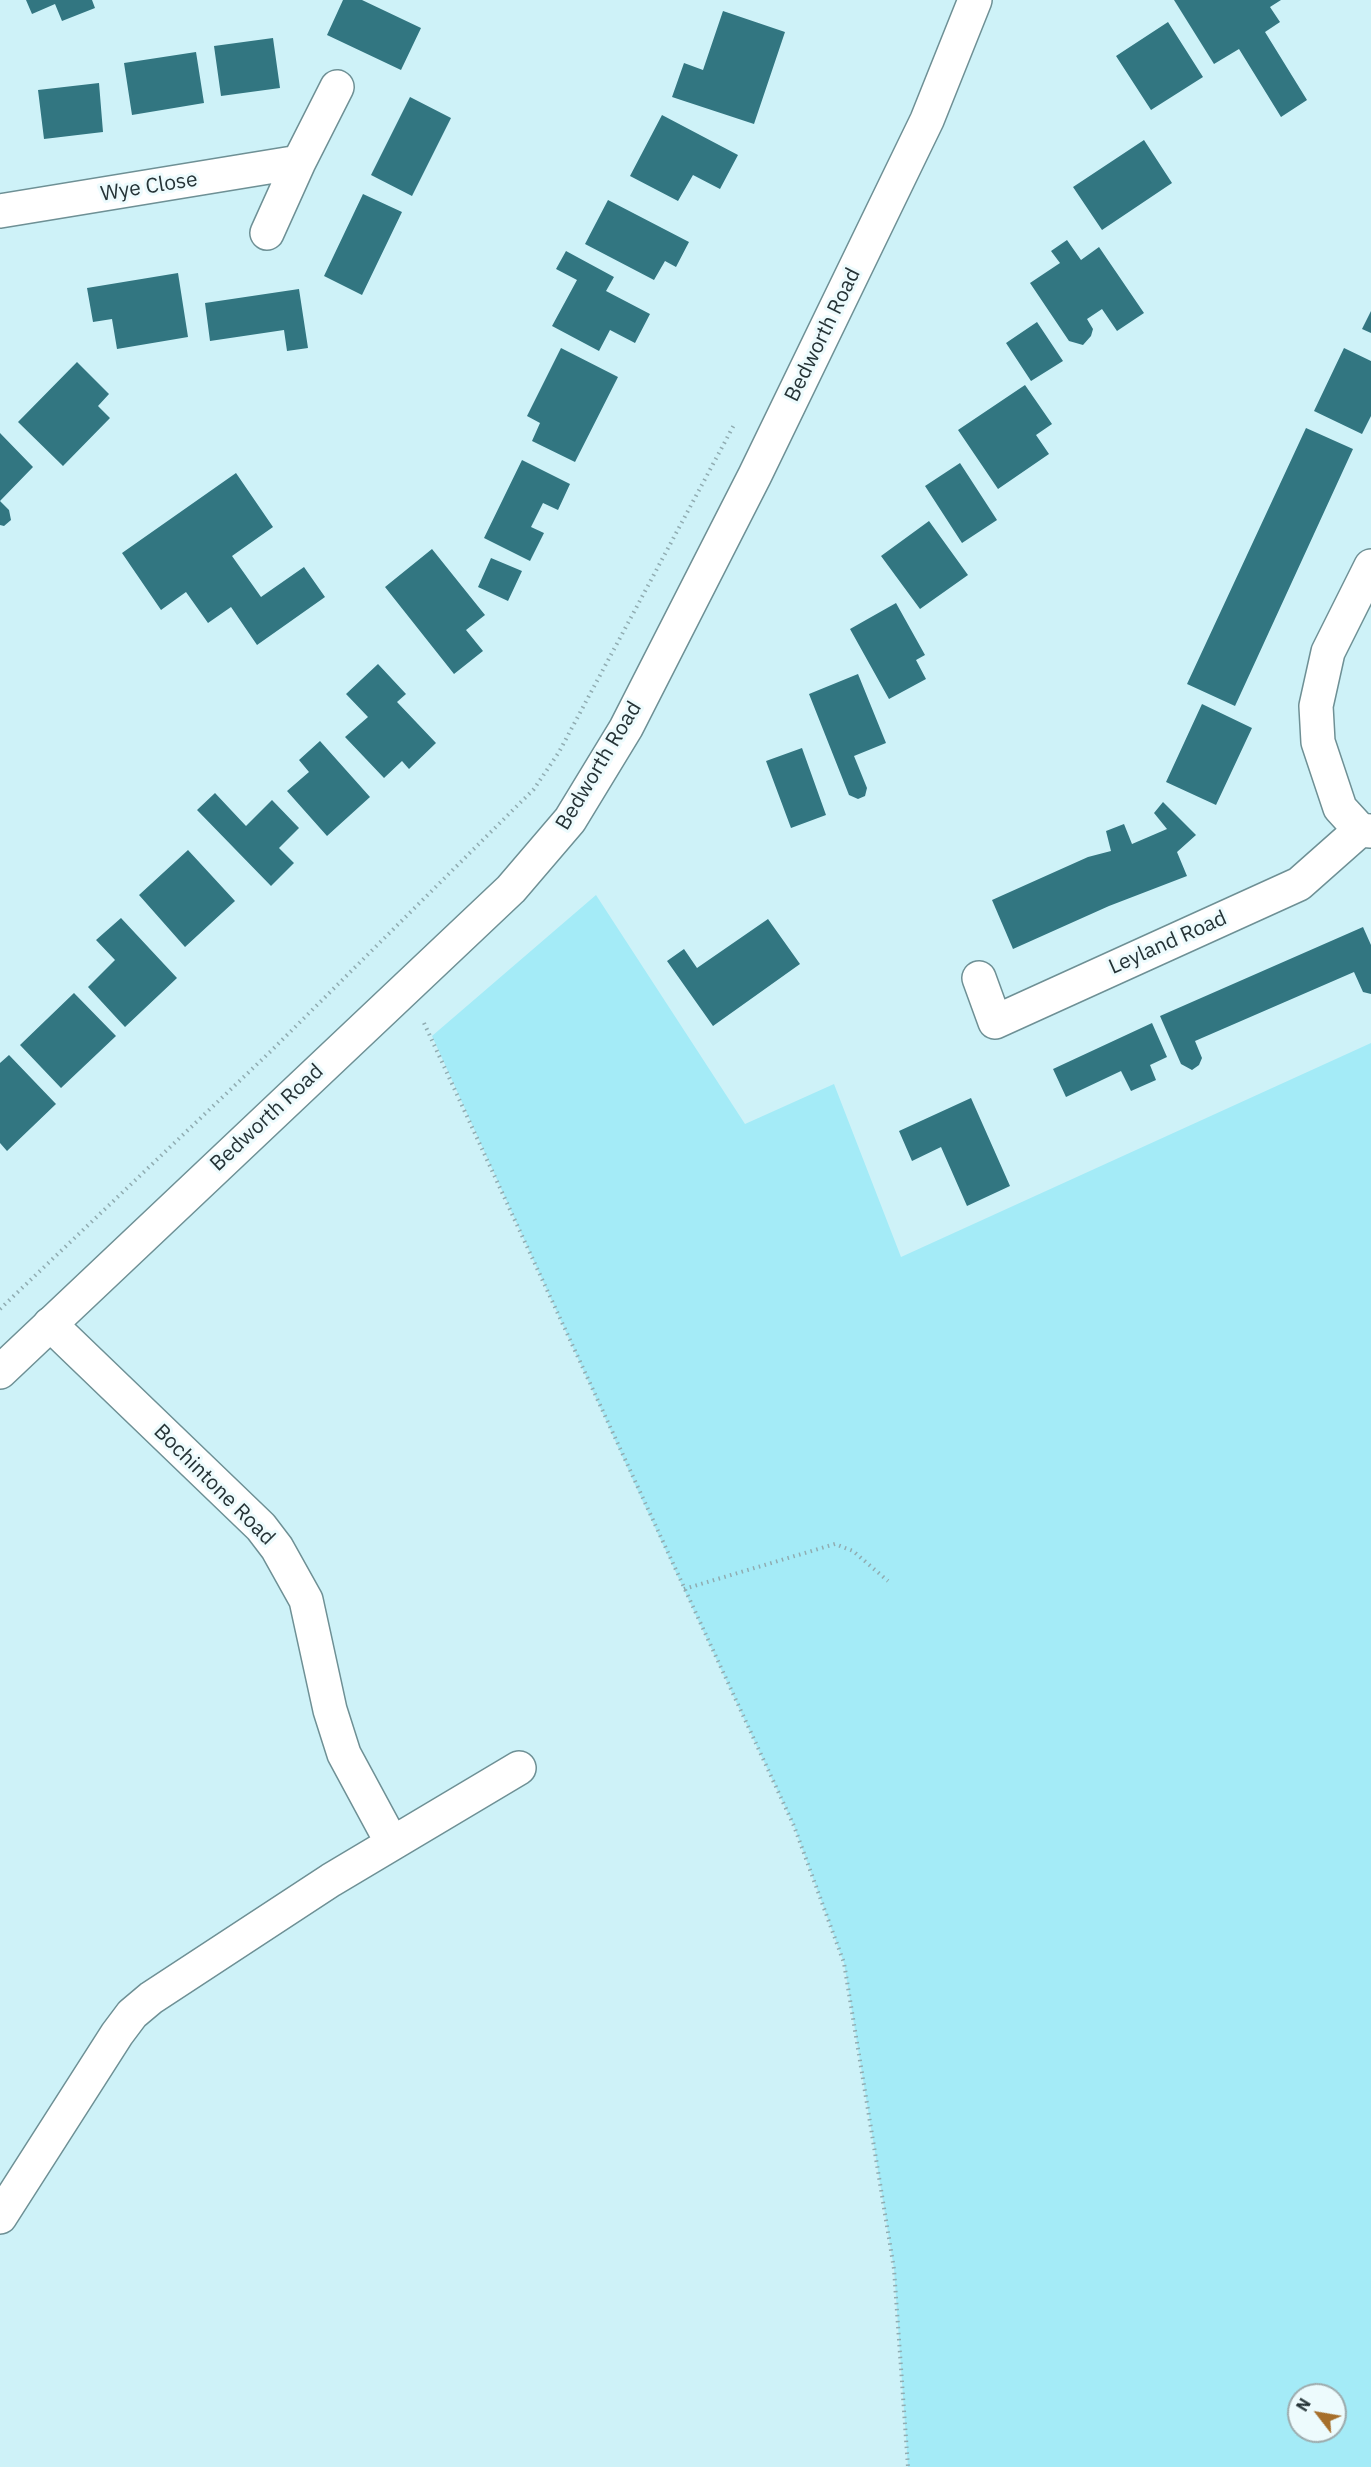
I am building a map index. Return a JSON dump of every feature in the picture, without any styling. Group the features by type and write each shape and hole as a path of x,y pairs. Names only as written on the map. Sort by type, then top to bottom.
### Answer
{"street":[{"name":"Bedworth Road","path":"0,1372 274,1110 399,996 511,889 570,820 626,728 756,475 927,120 975,0"},
{"path":"267,233 299,162 338,87"},
{"name":"Wye Close","path":"0,211 299,162"},
{"path":"1366,831 1340,808 1318,742 1316,706 1328,652 1371,566"},
{"name":"Leyland Road","path":"979,978 995,1022 1299,884 1366,831"},
{"name":"Bochintone Road","path":"50,1324 261,1527 277,1548 306,1600 330,1710 344,1754 392,1844"},
{"path":"0,2217 132,2014 151,1998 331,1880 519,1768"}],"path":[{"path":"0,1309 271,1051 534,789 559,752 736,422"},
{"path":"399,996 420,1015 794,1826 844,1963 894,2269 908,2467"},
{"path":"684,1589 835,1544 853,1551 888,1581"}],"shaded area":[{"path":"596,895 745,1124 834,1084 901,1257 1371,1043 1371,2467 908,2467 894,2269 844,1963 794,1826 638,1491 432,1036"}],"building":[{"path":"26,0 92,0 95,8 62,21 55,4 32,14"},
{"path":"343,0 362,0 421,28 401,70 327,35"},
{"path":"1174,0 1281,0 1270,7 1280,22 1265,32 1307,100 1281,117 1239,49 1214,64"},
{"path":"723,11 785,32 754,124 672,97 684,63 703,70"},
{"path":"1168,22 1203,77 1151,110 1116,56"},
{"path":"273,38 280,88 221,96 214,46"},
{"path":"196,52 204,103 132,115 124,63"},
{"path":"99,83 103,132 44,139 38,90"},
{"path":"410,97 451,118 412,196 371,175"},
{"path":"662,115 738,155 720,189 693,175 678,201 630,176"},
{"path":"1144,140 1172,183 1102,230 1073,187"},
{"path":"363,194 402,212 362,295 324,276"},
{"path":"608,200 689,242 676,267 665,261 654,280 585,244"},
{"path":"1067,240 1081,260 1099,247 1144,313 1117,331 1102,309 1087,319 1093,329 1091,336 1083,345 1069,341 1030,283 1060,263 1051,251"},
{"path":"566,251 614,277 606,291 650,314 635,343 610,330 599,351 552,326 577,280 556,269"},
{"path":"178,273 188,337 117,349 112,319 93,322 87,288"},
{"path":"299,289 308,348 287,351 284,330 210,341 205,303"},
{"path":"1371,311 1371,333 1362,329"},
{"path":"1037,322 1063,361 1031,381 1006,343"},
{"path":"561,348 618,377 575,462 532,441 540,423 527,416"},
{"path":"1344,348 1371,361 1371,416 1362,434 1314,411"},
{"path":"77,362 109,394 98,406 110,418 63,466 18,422"},
{"path":"1025,385 1052,424 1036,435 1049,454 998,489 958,430"},
{"path":"1306,428 1353,449 1235,706 1187,684"},
{"path":"0,433 33,467 0,501"},
{"path":"522,460 570,484 558,510 543,503 531,527 544,533 530,561 484,538"},
{"path":"960,463 997,520 962,543 925,486"},
{"path":"236,473 273,527 232,556 261,597 304,567 325,597 257,645 231,607 208,623 186,592 161,610 122,553"},
{"path":"0,501 9,510 11,520 4,526 0,525"},
{"path":"929,521 968,575 920,609 881,556"},
{"path":"432,549 485,615 466,630 483,651 454,674 385,587"},
{"path":"491,558 522,571 508,601 478,587"},
{"path":"896,603 925,655 916,660 926,679 889,699 850,629"},
{"path":"378,664 406,694 397,702 436,743 409,769 402,761 384,778 345,737 368,717 346,694"},
{"path":"858,674 886,743 854,756 867,788 865,796 858,799 849,795 809,694"},
{"path":"1202,704 1252,728 1216,805 1166,782"},
{"path":"320,741 370,797 327,836 287,791 309,772 299,760"},
{"path":"802,748 826,815 791,828 766,761"},
{"path":"215,793 246,826 272,800 299,828 279,848 294,863 271,886 197,810"},
{"path":"1163,802 1196,835 1177,852 1187,876 1109,906 1013,949 992,900 1088,857 1111,851 1106,831 1124,824 1132,844 1167,829 1154,813"},
{"path":"188,850 235,901 185,947 139,895"},
{"path":"121,918 177,978 125,1027 88,987 115,960 96,940"},
{"path":"768,919 800,964 713,1026 667,961 684,949 697,968"},
{"path":"1363,927 1371,945 1371,994 1363,992 1354,972 1195,1041 1202,1058 1199,1065 1192,1070 1181,1064 1160,1016"},
{"path":"74,993 116,1036 61,1088 20,1045"},
{"path":"1152,1023 1167,1057 1150,1065 1156,1080 1131,1091 1121,1071 1066,1097 1053,1069"},
{"path":"9,1055 56,1104 7,1151 0,1143 0,1063"},
{"path":"971,1098 1010,1186 967,1206 941,1147 912,1161 899,1131"}]}
